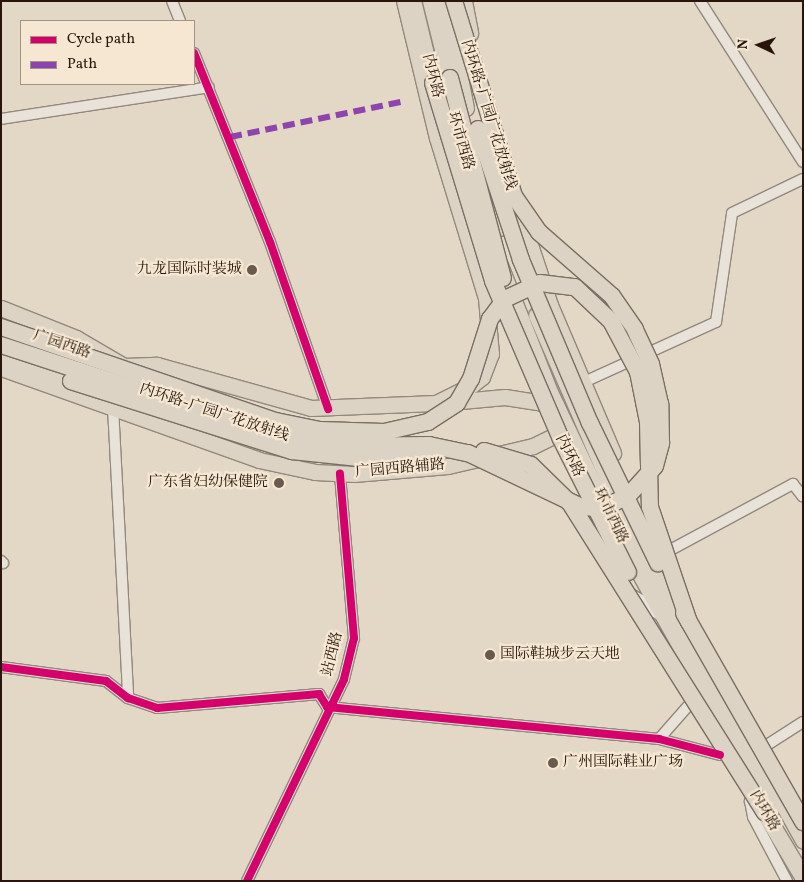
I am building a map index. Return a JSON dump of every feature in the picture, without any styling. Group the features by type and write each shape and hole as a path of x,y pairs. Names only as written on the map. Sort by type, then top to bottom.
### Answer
{"highway":[{"name":"内环路","path":"413,1 476,236 603,525 803,877"},
{"path":"431,1 486,226 551,404"},
{"name":"内环路","path":"444,1 492,177 521,260 590,423 689,622 803,822"},
{"name":"内环路-广园广花放射线","path":"1,346 279,436 338,446 429,445 468,453 581,507 603,508 628,496 655,466 661,443 660,404 651,364 635,329 612,296 539,232 514,196 454,1"},
{"name":"内环路-广园广花放射线","path":"1,327 276,421 365,432 414,427 452,407 471,379 497,307 529,286 562,283 588,295 611,321 632,355"},
{"path":"1,322 57,345"},
{"path":"1,355 292,451 357,458 482,450 531,465 580,516 765,813"},
{"name":"内环路","path":"632,355 646,405 650,506 689,622"}],"main road":[{"path":"404,1 436,138 486,298 491,354 482,378 436,404"},
{"name":"环市西路","path":"423,1 458,132 504,276 551,404 566,424 625,534 803,841"},
{"name":"环市西路","path":"444,1 478,152 560,375 625,534 661,614 702,687 756,797 803,866"},
{"path":"464,1 499,147 532,256 589,400 661,555 803,807"},
{"path":"451,31 469,27"},
{"path":"436,138 458,132"},
{"path":"478,152 499,147"},
{"path":"1,308 76,338 124,366 157,365 278,402 328,408 436,404 505,397 573,408 589,400"},
{"name":"广园西路","path":"1,322 124,366"},
{"name":"广园西路","path":"1,346 87,376 80,396"},
{"name":"广园西路辅路","path":"1,368 259,460 340,474 448,466 533,446 556,435 566,424 573,408"},
{"path":"560,375 576,368"},
{"path":"448,466 522,466 546,474 622,591 685,701 720,755 756,797 797,881"},
{"path":"622,591 625,534"},
{"path":"622,591 661,614"}],"street":[{"path":"172,1 180,20"},
{"path":"700,1 803,162"},
{"path":"195,55 270,242 328,408"},
{"path":"1,119 208,87"},
{"path":"582,383 716,322 732,213 803,179"},
{"path":"113,407 128,698"},
{"name":"站西路","path":"247,881 327,707 344,679 354,638 340,474"},
{"path":"661,555 793,484 803,497"},
{"path":"1,668 106,682 128,698 157,708 318,694 327,707 659,740 720,755"},
{"path":"659,740 685,701 702,687"},
{"path":"767,745 803,722"},
{"path":"756,797 756,826 787,881"}],"marked path":[{"path":"230,137 400,102"}],"cycle path":[{"path":"195,55 270,242 328,409"},
{"path":"247,881 344,679 354,638 340,474"},
{"path":"1,667 106,681 128,698 157,708 319,694 327,707 659,739 720,755"}],"place":[{"name":"九龙国际时装城","path":"252,270"},
{"name":"广东省妇幼保健院","path":"279,483"},
{"name":"国际鞋城步云天地","path":"490,655"},
{"name":"广州国际鞋业广场","path":"553,763"}]}
